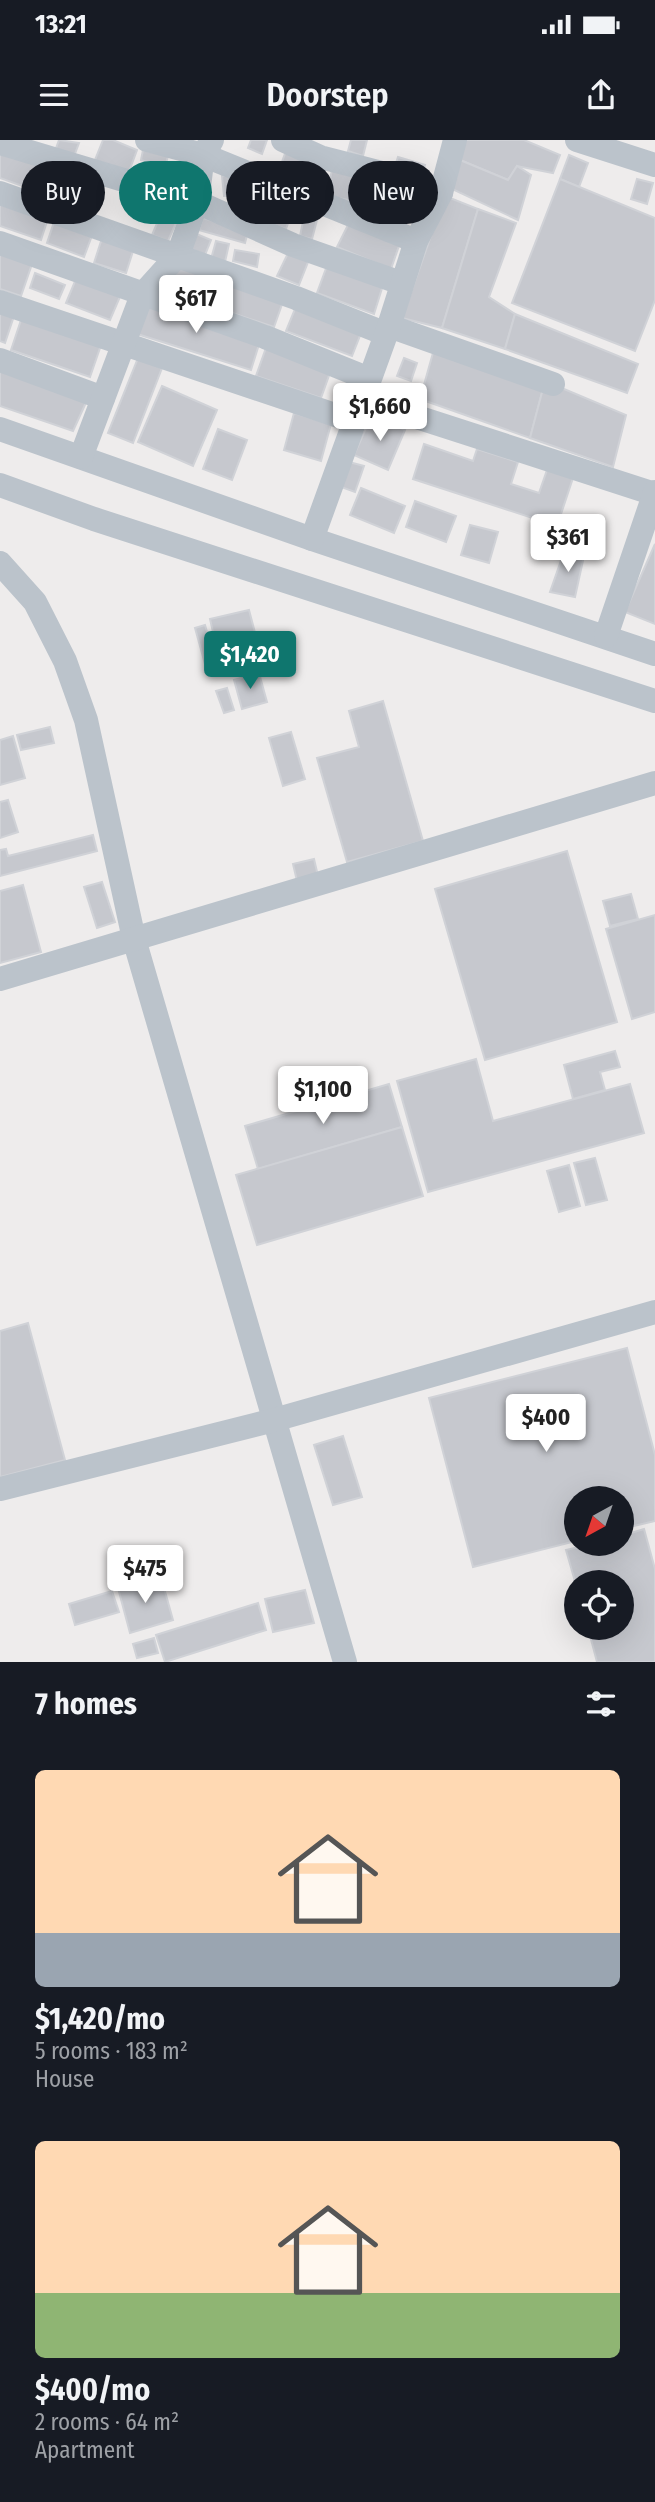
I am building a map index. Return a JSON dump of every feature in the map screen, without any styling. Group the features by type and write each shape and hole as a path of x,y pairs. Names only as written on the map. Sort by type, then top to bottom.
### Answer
{"street":[{"path":"147,140 207,148 416,241"},
{"path":"283,140 320,157 394,176 441,193"},
{"path":"312,539 388,330 416,241 441,193 455,140"},
{"path":"578,140 655,165"},
{"path":"0,143 119,179"},
{"path":"0,193 388,330 553,384"},
{"path":"212,209 293,245 401,283"},
{"path":"81,457 142,295 178,255 189,224"},
{"path":"0,243 265,337 361,399"},
{"path":"0,302 124,342 361,399 655,494 606,636"},
{"path":"0,360 103,398"},
{"path":"0,429 312,539 655,654"},
{"path":"0,485 107,524 655,701"},
{"path":"0,563 35,601 73,684 86,720 134,939 345,1662"},
{"path":"0,979 655,783"},
{"path":"0,1489 274,1420 655,1311"}],"building":[{"path":"59,140 79,143 73,159 55,151"},
{"path":"103,140 113,140 137,150 133,161 119,161 119,174 105,169 105,161 95,161"},
{"path":"251,140 267,140 262,154 248,148"},
{"path":"351,140 367,140 363,156 348,151"},
{"path":"463,140 524,140 560,155 553,173 517,166 508,180 460,160"},
{"path":"287,148 318,158 317,161 282,161"},
{"path":"0,150 31,161 21,161 21,186 0,178"},
{"path":"143,150 168,156 167,161 141,160"},
{"path":"569,155 588,163 579,187 560,179"},
{"path":"460,160 508,180 517,166 531,175 518,220 450,188"},
{"path":"334,164 348,167 348,200 334,197"},
{"path":"222,176 226,176 226,196 224,196"},
{"path":"560,179 655,218 655,300 635,351 512,303"},
{"path":"637,179 653,183 647,204 631,199"},
{"path":"445,196 478,209 442,328 402,318 435,224 438,224"},
{"path":"0,198 21,205 21,224 46,224 41,240 0,226"},
{"path":"478,209 516,223 489,297 515,314 505,349 442,328"},
{"path":"212,221 248,231 245,243 199,230 201,224 212,224"},
{"path":"53,224 78,224 94,230 84,257 47,243"},
{"path":"157,224 176,224 168,241 152,235"},
{"path":"271,224 288,224 286,229"},
{"path":"303,224 316,224 312,239 300,236"},
{"path":"348,224 401,240 391,269 337,247"},
{"path":"391,224 406,224 404,229"},
{"path":"194,233 211,240 205,255 188,248"},
{"path":"103,235 135,245 126,273 94,263"},
{"path":"216,241 229,244 225,262 211,259"},
{"path":"290,249 310,257 299,285 277,276"},
{"path":"235,250 259,254 257,267 233,261"},
{"path":"0,252 32,264 21,296 0,289"},
{"path":"180,261 285,296 274,327 170,292"},
{"path":"328,263 383,285 374,314 317,293"},
{"path":"35,273 65,285 59,299 30,288"},
{"path":"78,274 122,292 110,320 66,303"},
{"path":"141,300 261,338 251,370 131,332"},
{"path":"297,304 363,328 352,356 286,331"},
{"path":"0,309 15,313 5,343 0,341"},
{"path":"515,314 638,364 627,393 505,349"},
{"path":"22,317 101,345 90,377 11,350"},
{"path":"436,342 545,381 530,438 420,399"},
{"path":"267,345 332,367 321,398 256,376"},
{"path":"138,358 162,368 133,443 108,433"},
{"path":"404,358 417,363 411,381 397,376"},
{"path":"0,364 89,396 73,431 0,406"},
{"path":"545,381 626,415 613,467 530,438"},
{"path":"162,386 217,410 193,466 138,442"},
{"path":"294,413 331,424 321,461 284,450"},
{"path":"372,415 405,430 388,470 354,455"},
{"path":"218,429 247,440 232,480 203,469"},
{"path":"424,444 473,461 477,449 518,462 511,484 539,493 547,470 573,478 557,526 413,479"},
{"path":"349,462 364,466 355,492 341,487"},
{"path":"361,488 405,506 394,533 350,515"},
{"path":"415,501 456,516 446,542 406,527"},
{"path":"470,525 498,532 489,563 461,555"},
{"path":"655,544 655,624 625,612"},
{"path":"565,549 584,556 575,597 550,592"},
{"path":"249,610 258,644 218,654 210,619"},
{"path":"205,625 219,672 208,675 195,628"},
{"path":"259,673 267,702 242,709 234,680"},
{"path":"227,688 234,710 224,713 216,691"},
{"path":"383,701 423,841 347,862 317,758 359,747 349,711"},
{"path":"50,727 54,743 21,750 17,735"},
{"path":"291,732 305,779 283,786 269,738"},
{"path":"13,736 25,778 0,785 0,740"},
{"path":"8,800 18,832 0,838 0,802"},
{"path":"93,835 97,851 0,876 0,850 6,849 8,856"},
{"path":"567,851 617,1022 485,1060 435,889"},
{"path":"314,859 318,876 297,881 293,864"},
{"path":"102,882 115,922 97,928 84,887"},
{"path":"23,885 41,952 0,963 0,891"},
{"path":"631,894 638,919 610,926 603,901"},
{"path":"655,915 655,1012 632,1019 606,929"},
{"path":"615,1051 620,1067 600,1072 605,1090 573,1099 564,1065"},
{"path":"476,1059 493,1121 630,1084 644,1133 428,1192 397,1081"},
{"path":"389,1084 402,1127 258,1169 245,1126"},
{"path":"402,1127 423,1196 257,1245 236,1175"},
{"path":"595,1158 607,1200 586,1205 574,1163"},
{"path":"569,1165 580,1206 559,1212 547,1171"},
{"path":"28,1323 65,1460 0,1477 0,1331"},
{"path":"627,1348 655,1455 655,1521 634,1526 634,1486 564,1486 564,1544 473,1567 429,1398"},
{"path":"343,1436 362,1497 333,1505 314,1445"},
{"path":"644,1529 655,1569 655,1662 597,1662 591,1640 634,1640 634,1570 572,1570 568,1556 634,1556 634,1532"},
{"path":"161,1577 173,1620 130,1633 118,1588"},
{"path":"305,1590 314,1623 273,1632 265,1599"},
{"path":"112,1591 119,1612 75,1625 69,1604"},
{"path":"258,1603 266,1630 165,1662 156,1635"},
{"path":"154,1638 158,1653 137,1658 133,1644"}]}
